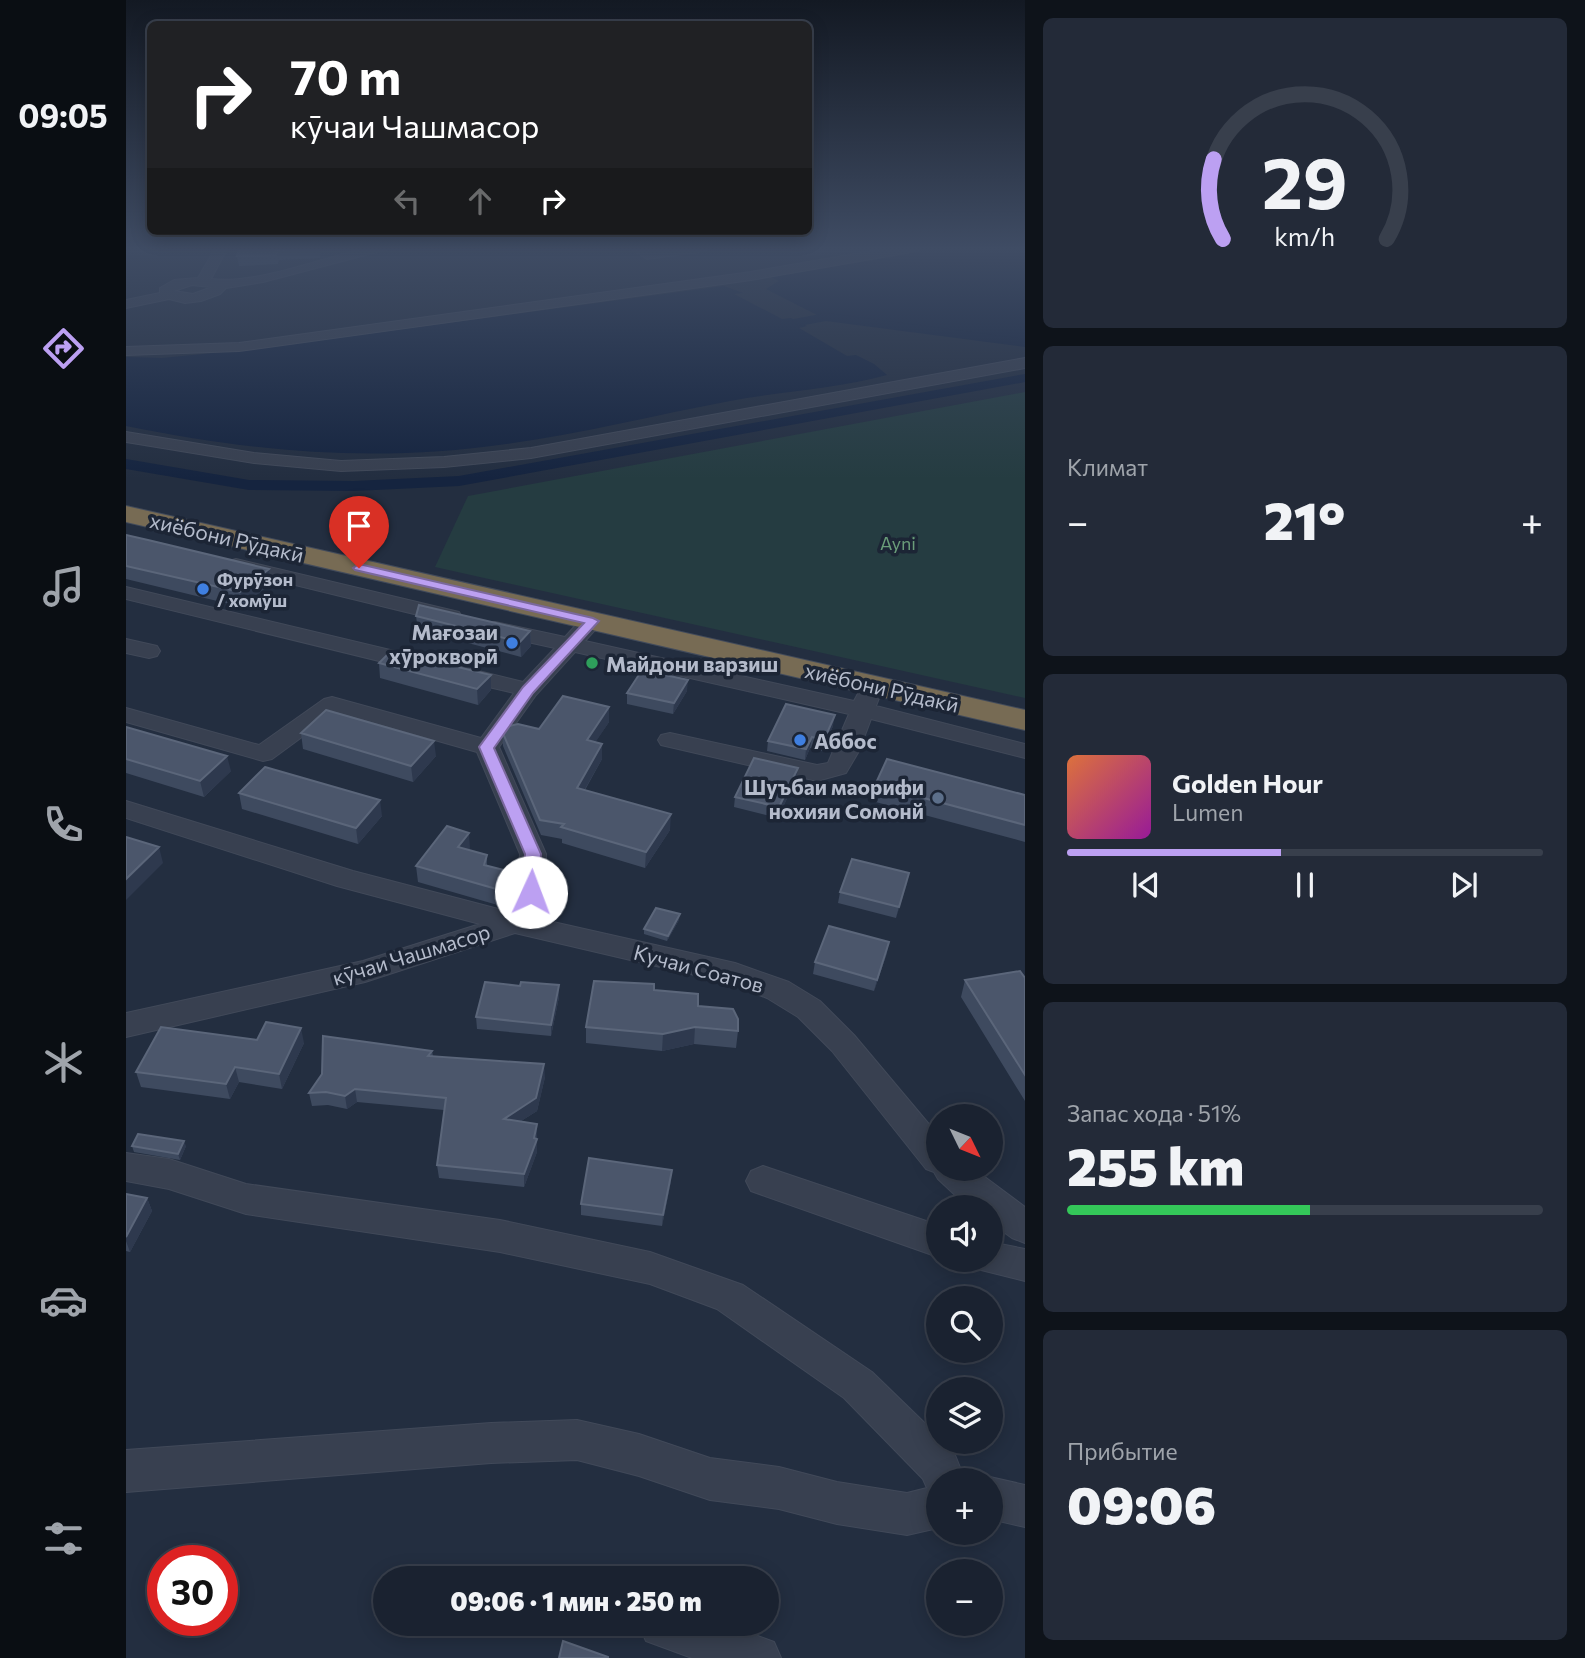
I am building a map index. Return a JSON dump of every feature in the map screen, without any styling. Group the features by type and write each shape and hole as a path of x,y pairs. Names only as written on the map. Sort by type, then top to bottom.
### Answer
{"highway":[{"name":"хиёбони Рӯдакӣ","path":"126,514 593,621 868,698 1025,720"}],"street":[{"path":"126,351 152,352 252,345 401,324"},
{"path":"126,437 254,458 341,466 444,462 531,453 1025,363"},
{"path":"220,561 571,646 868,698 1025,751"},
{"path":"126,593 528,690"},
{"path":"126,715 263,754 332,704 487,747 528,690 593,621"},
{"path":"126,646 149,651"},
{"path":"670,740 817,772 837,768 868,698"},
{"name":"кӯчаи Чашмасор","path":"126,1025 365,971 514,923 531,892 533,854 487,747"},
{"name":"Кучаи Соатов","path":"126,809 347,879 514,923 735,974 778,990 809,1009 844,1043 926,1143"},
{"path":"126,1167 169,1174 246,1199 500,1236 650,1268 730,1297 858,1385 939,1468"},
{"path":"763,1181 926,1237"},
{"path":"963,1181 1025,1227"},
{"path":"1003,1261 1025,1265"},
{"path":"126,1471 491,1443 577,1440 639,1455 710,1479 779,1488 836,1503 907,1514 926,1510"},
{"path":"1003,1501 1025,1506"},
{"path":"694,1636 758,1658"}],"green space":[{"name":"Ayni","path":"1025,392 1025,698 435,567 468,496"}],"water":[{"path":"438,324 804,324 807,326 799,328 847,356 856,355 874,364 887,375 849,384 730,401 562,435 457,450 362,454 315,452 222,442 126,426 126,357 162,358 255,349"},
{"path":"885,324 1025,324 1025,342"}],"building":[{"path":"126,535 269,569 240,592 126,566"},
{"path":"419,605 530,631 520,642 416,616"},
{"path":"391,651 491,675 477,689 379,663"},
{"path":"642,670 688,680 674,703 627,693"},
{"path":"563,696 609,707 587,740 602,744 577,788 671,814 646,852 561,827 564,824 540,820 502,731 505,727 518,724 539,729"},
{"path":"786,704 835,715 824,740 812,737 806,749 768,741"},
{"path":"326,710 434,741 411,766 301,733"},
{"path":"126,727 227,756 200,781 126,759"},
{"path":"754,758 798,768 779,807 735,797"},
{"path":"887,759 1025,795 1025,825 875,785"},
{"path":"265,767 380,800 356,828 239,793"},
{"path":"447,826 469,833 458,847 487,855 484,865 512,872 500,890 416,866"},
{"path":"126,837 159,847 126,879"},
{"path":"852,859 909,873 899,907 840,892"},
{"path":"656,908 680,914 668,936 644,929"},
{"path":"829,926 889,942 877,980 815,962"},
{"path":"1020,971 1025,978 1025,1075 965,980"},
{"path":"594,981 654,984 654,990 698,994 698,1006 733,1009 738,1019 738,1031 695,1027 663,1034 586,1027"},
{"path":"485,982 520,986 521,982 559,985 551,1025 476,1017"},
{"path":"266,1022 301,1028 279,1074 235,1067 226,1084 136,1072 161,1027 257,1040"},
{"path":"323,1036 432,1051 428,1056 544,1064 536,1098 504,1119 537,1124 534,1138 537,1139 524,1174 437,1165 446,1098 355,1089 345,1096 326,1092 309,1093 322,1074"},
{"path":"138,1134 184,1141 178,1154 132,1146"},
{"path":"589,1158 672,1170 663,1215 581,1204"},
{"path":"126,1194 147,1198 126,1237"},
{"path":"563,1641 608,1657 608,1658 559,1658"}],"waterway":[{"path":"882,324 1025,343"},
{"path":"126,464 249,485 302,487 459,481 1025,378"}],"place":[{"name":"Фурӯзон / хомӯш","path":"203,589"},
{"name":"Мағозаи хӯрокворӣ","path":"512,643"},
{"name":"Майдони варзиш","path":"592,663"},
{"name":"Аббос","path":"800,740"},
{"name":"Шуъбаи маорифи нохияи Сомонй","path":"938,798"}],"route":[{"path":"359,568 593,621 528,690 487,747 533,854 531,892"}]}
